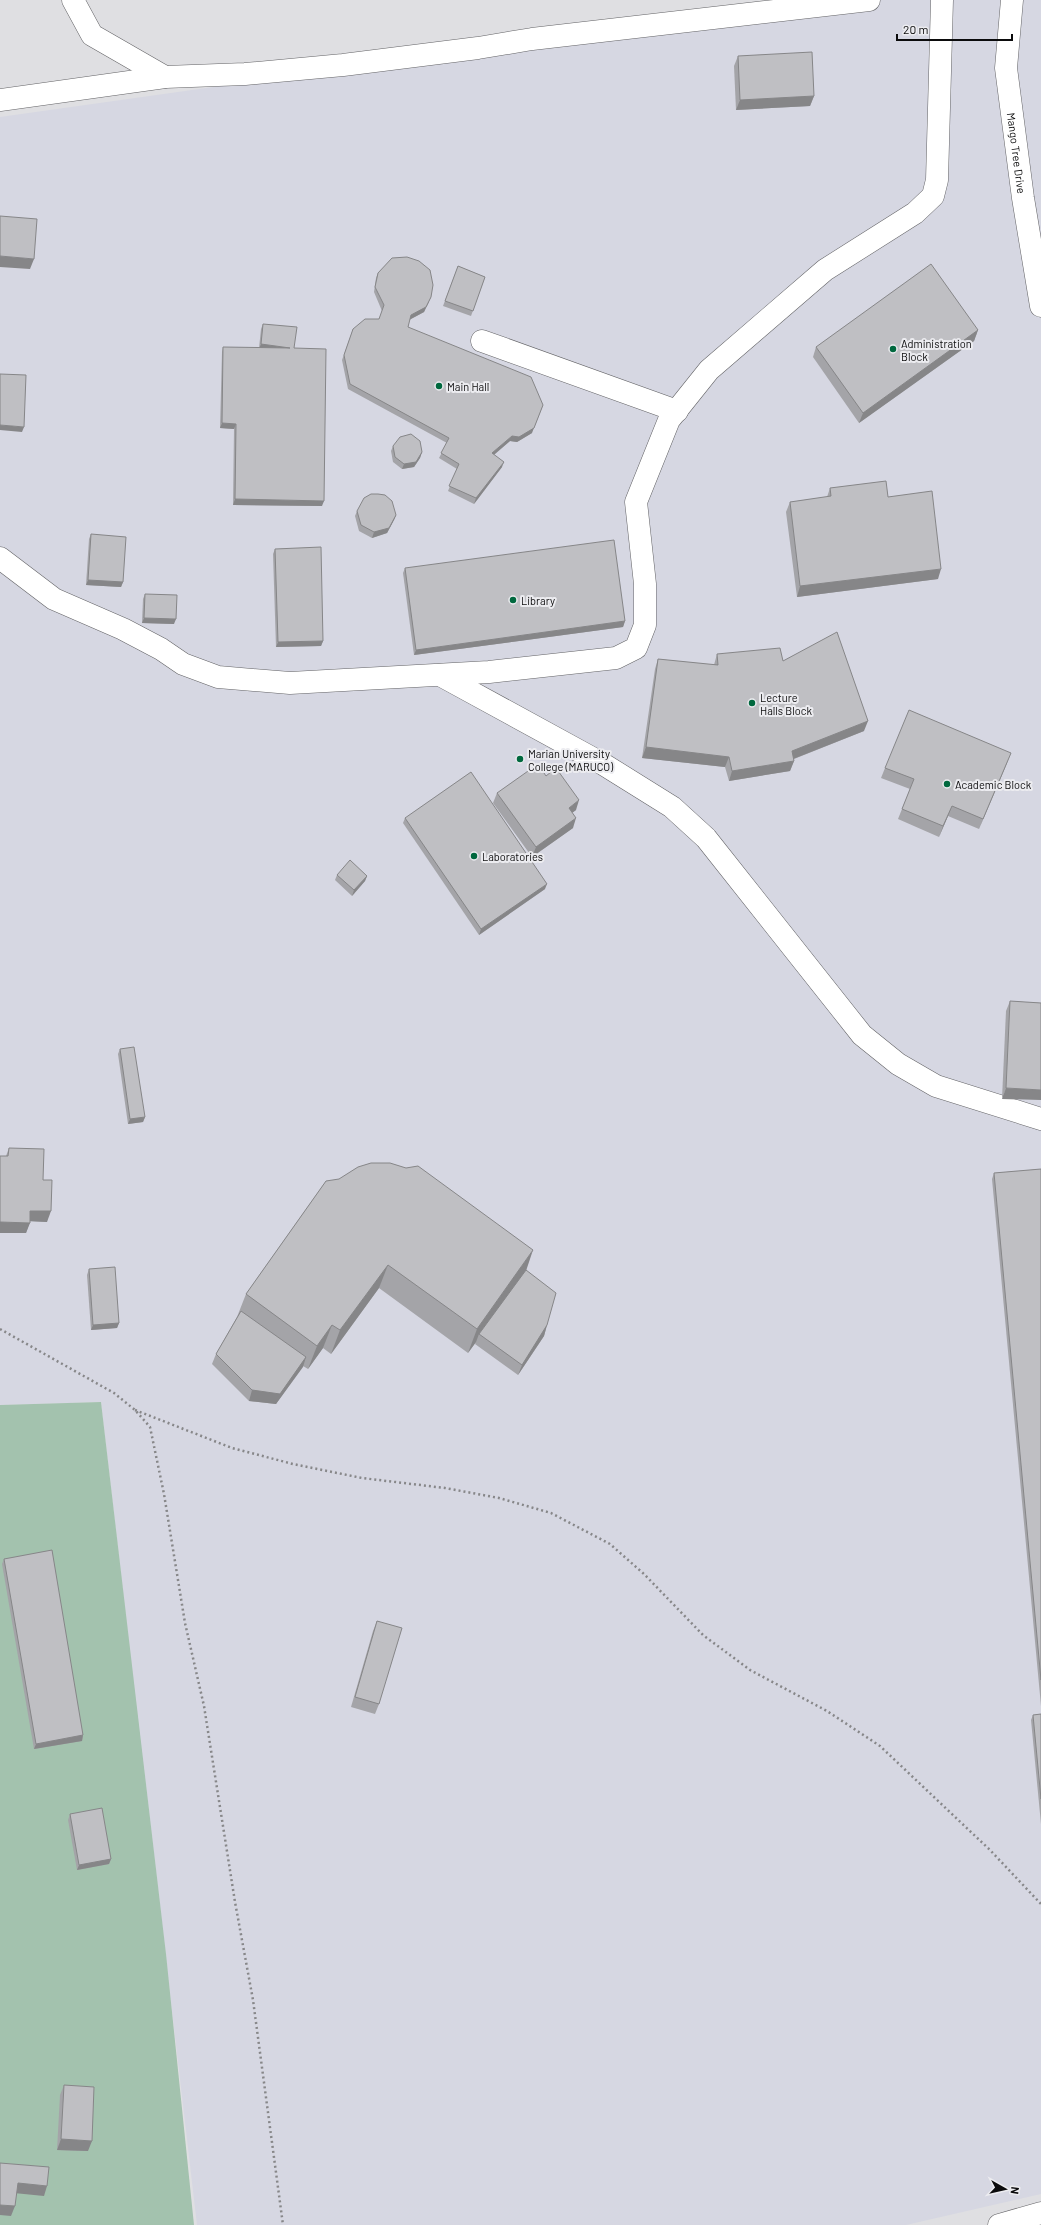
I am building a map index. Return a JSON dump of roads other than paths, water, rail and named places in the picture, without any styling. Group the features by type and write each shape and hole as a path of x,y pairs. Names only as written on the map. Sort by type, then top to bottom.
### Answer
{"street":[{"path":"73,0 92,35 165,77"},
{"path":"0,100 165,77 245,74 343,65 478,48 540,38 869,0"},
{"path":"0,558 54,598 123,629 161,649 183,664 218,677 243,681 290,683 489,672 616,658 636,648 645,624 645,584 636,502 669,420 709,370 825,270 915,213 933,196 937,180 942,0"},
{"name":"Mango Tree Drive","path":"1012,0 1006,68 1023,198 1041,306"},
{"path":"482,341 677,411"},
{"path":"440,675 603,764 672,807 706,838 862,1035 898,1064 936,1086 1041,1119"},
{"path":"999,2225 1041,2213"}],"place":[{"name":"Administration Block","path":"893,349"},
{"name":"Main Hall","path":"439,386"},
{"name":"Library","path":"513,600"},
{"name":"Lecture Halls Block","path":"752,703"},
{"name":"Marian University College (MARUCO)","path":"520,759"},
{"name":"Academic Block","path":"947,784"},
{"name":"Laboratories","path":"474,856"}]}
